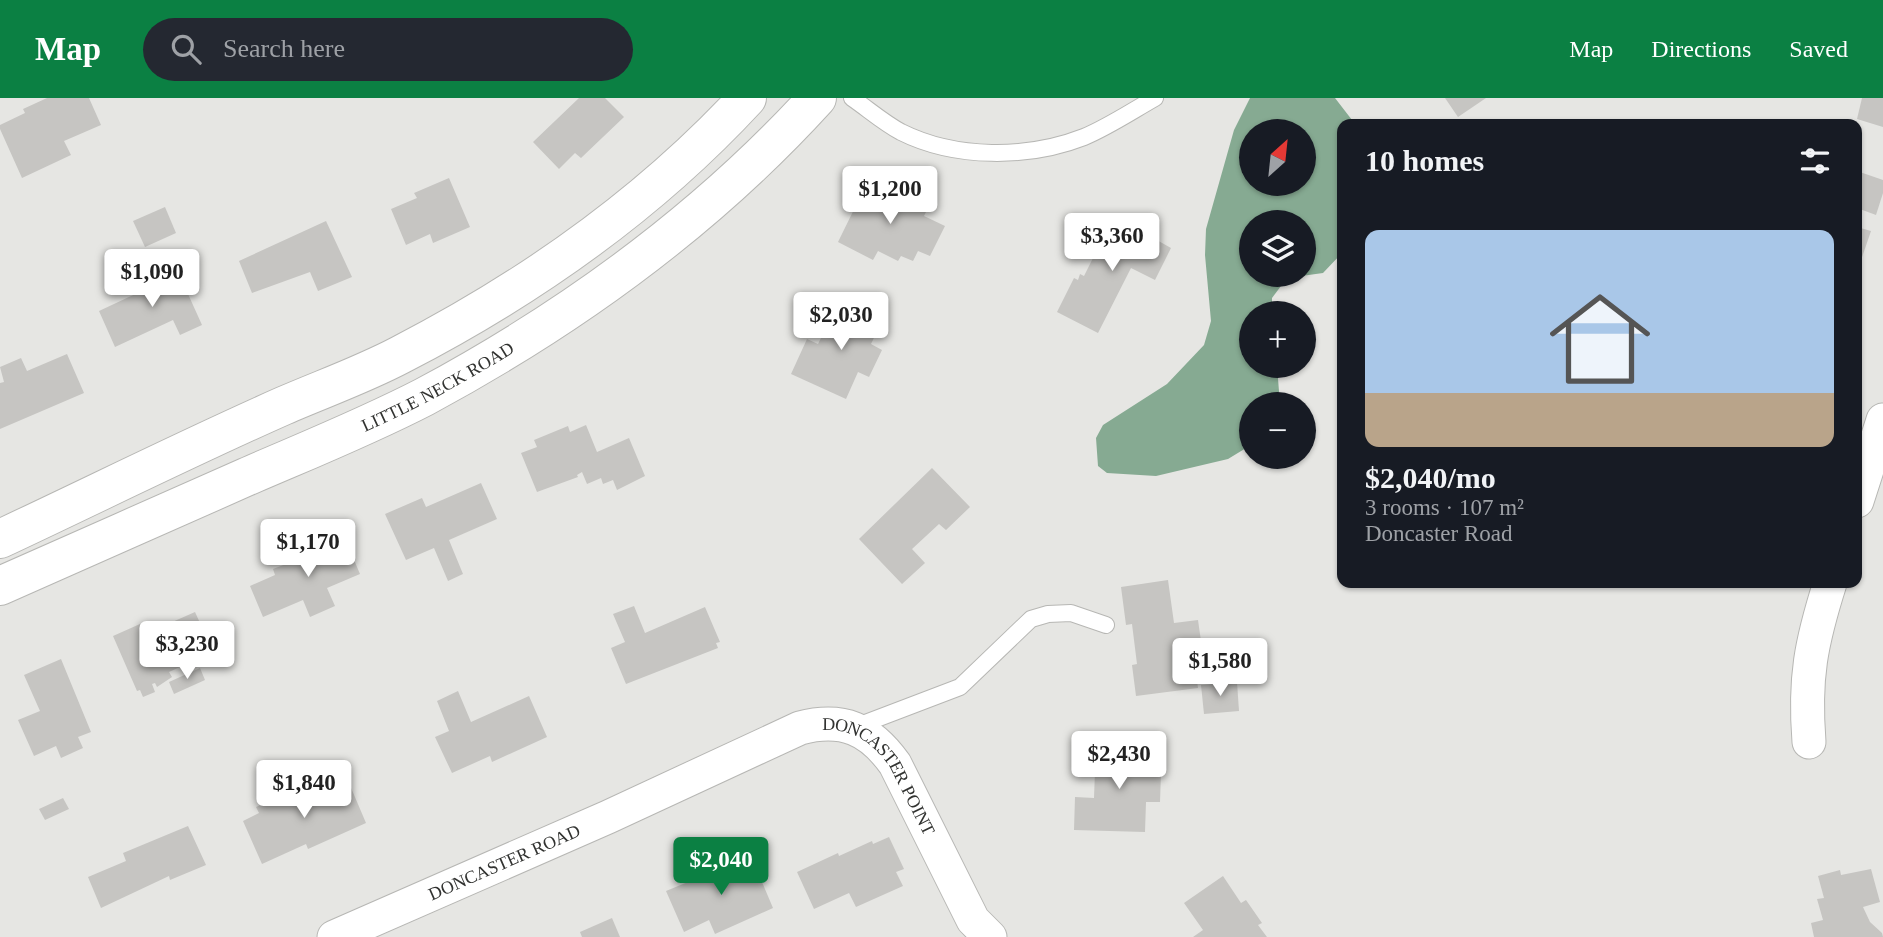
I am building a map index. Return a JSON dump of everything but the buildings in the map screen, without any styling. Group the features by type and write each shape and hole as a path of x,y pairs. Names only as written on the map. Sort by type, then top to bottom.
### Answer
{"street":[{"path":"0,539 285,405 398,356 476,314 551,267 622,214 676,168 747,98"},
{"name":"LITTLE NECK ROAD","path":"0,586 327,444 423,397 497,356 569,311 655,250 735,183 817,98"},
{"path":"1862,485 1883,420"},
{"path":"1809,742 1806,700 1809,659 1828,588"},
{"name":"DONCASTER POINT","path":"675,786 800,728 817,723 844,724 865,733 883,746 895,764 973,920 990,937"},
{"name":"DONCASTER ROAD","path":"334,937 675,786"}],"lane":[{"path":"852,98 899,131 928,143 964,150 1005,152 1045,148 1085,136 1155,98"},
{"path":"853,728 960,687 1031,620 1048,614 1071,613 1106,625"}],"shaded area":[{"path":"1250,98 1335,98 1351,119 1337,119 1337,258 1323,273 1316,274 1316,210 1239,210 1239,287 1280,287 1272,301 1239,301 1239,378 1278,378 1279,392 1239,392 1239,452 1228,459 1156,476 1107,473 1098,466 1096,438 1103,425 1167,384 1204,345 1211,321 1205,255 1206,229 1239,120 1239,196 1316,196 1316,119 1240,119"}]}
